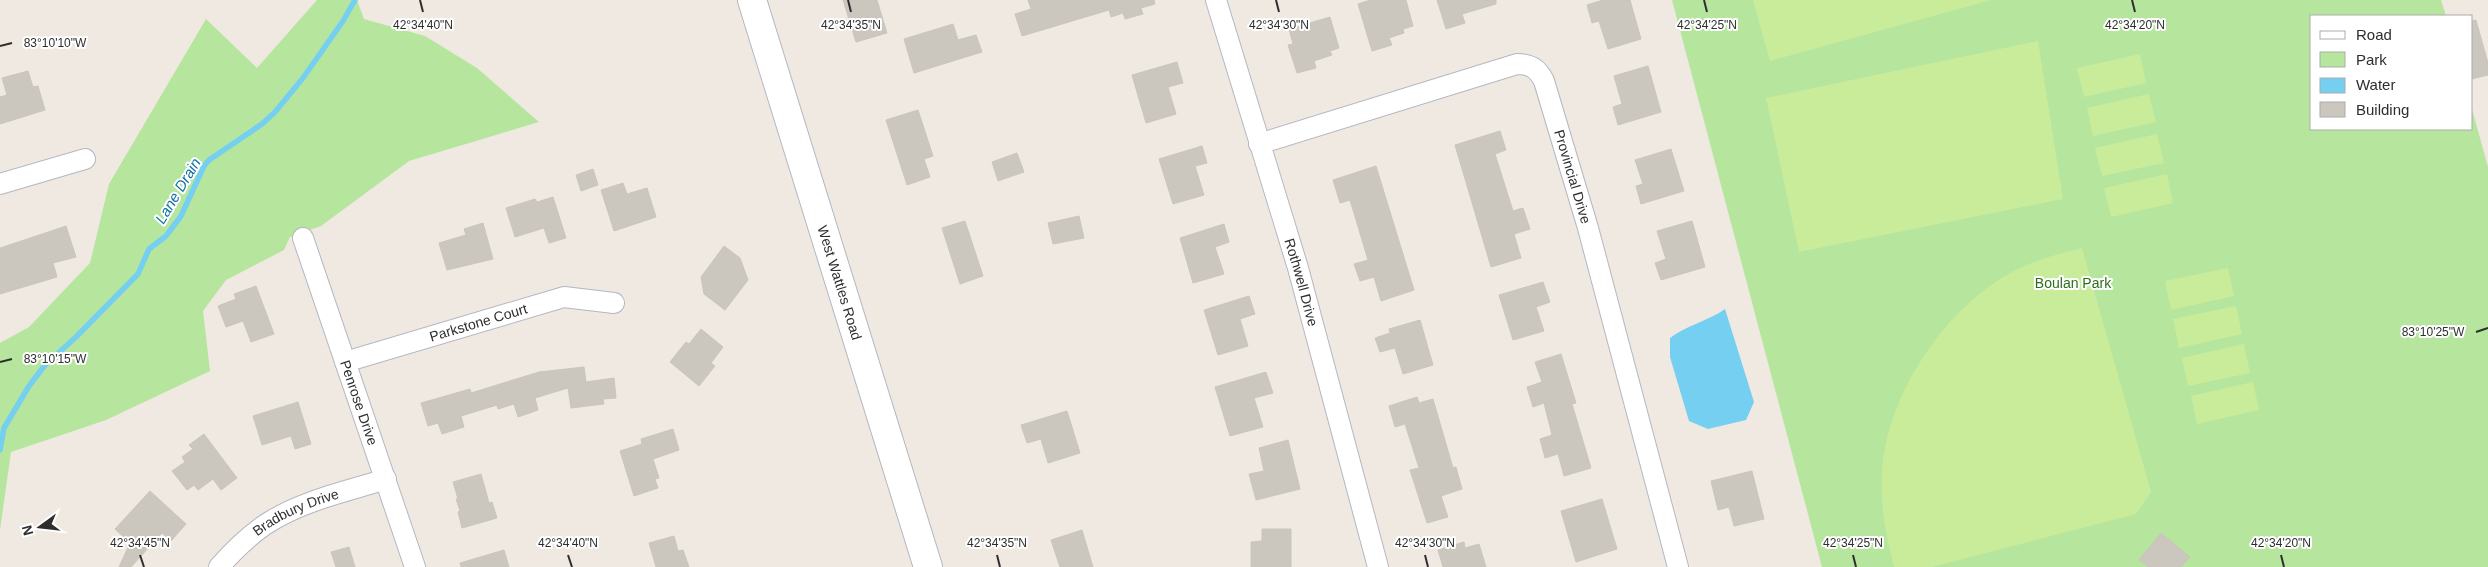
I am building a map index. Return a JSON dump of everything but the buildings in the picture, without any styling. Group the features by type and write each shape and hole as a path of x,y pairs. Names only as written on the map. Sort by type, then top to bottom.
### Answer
{"street":[{"name":"West Wattles Road","path":"752,0 928,567"},
{"name":"Rothwell Drive","path":"1216,0 1311,315 1378,567"},
{"name":"Provincial Drive","path":"1260,144 1517,64 1526,64 1535,68 1544,81 1588,228 1678,567"},
{"path":"0,184 84,159"},
{"name":"Penrose Drive","path":"303,238 415,567"},
{"name":"Parkstone Court","path":"345,362 564,297 614,303"},
{"name":"Bradbury Drive","path":"219,567 244,542 270,521 291,511 386,479"}],"green space":[{"path":"317,0 357,0 364,19 425,36 477,68 539,122 409,161 321,226 290,237 284,250 226,280 203,311 210,371 106,420 11,452 0,530 0,343 29,327 90,263 109,184 206,19 257,68"},
{"name":"Boulan Park","path":"1672,0 2441,0 2446,15 2310,15 2310,130 2473,130 2473,113 2488,167 2488,567 1822,567"},
{"path":"1753,0 1991,0 1770,61"},
{"path":"2038,41 2063,199 1799,252 1766,98"},
{"path":"2140,54 2146,83 2084,97 2077,68"},
{"path":"2149,94 2156,122 2093,136 2087,108"},
{"path":"2157,134 2164,163 2102,176 2095,148"},
{"path":"2167,174 2173,203 2111,217 2104,188"},
{"path":"2082,248 2151,492 2136,514 1932,567 1894,567 1883,509 1882,473 1886,444 1895,414 1907,385 1943,330 1965,307 1989,287 2014,271 2030,264"},
{"path":"2228,268 2234,296 2171,310 2165,281"},
{"path":"2236,306 2242,334 2179,348 2173,319"},
{"path":"2244,344 2250,373 2188,386 2182,358"},
{"path":"2253,382 2259,410 2197,424 2191,396"}],"water":[{"path":"1725,309 1754,402 1746,420 1708,429 1689,421 1670,357 1670,338"}],"waterway":[{"name":"Lane Drain","path":"0,450 4,428 29,386 45,365 76,337 138,274 149,249 166,236 181,216 204,166 209,160 262,124 275,112 303,78 343,21 355,0"}]}
